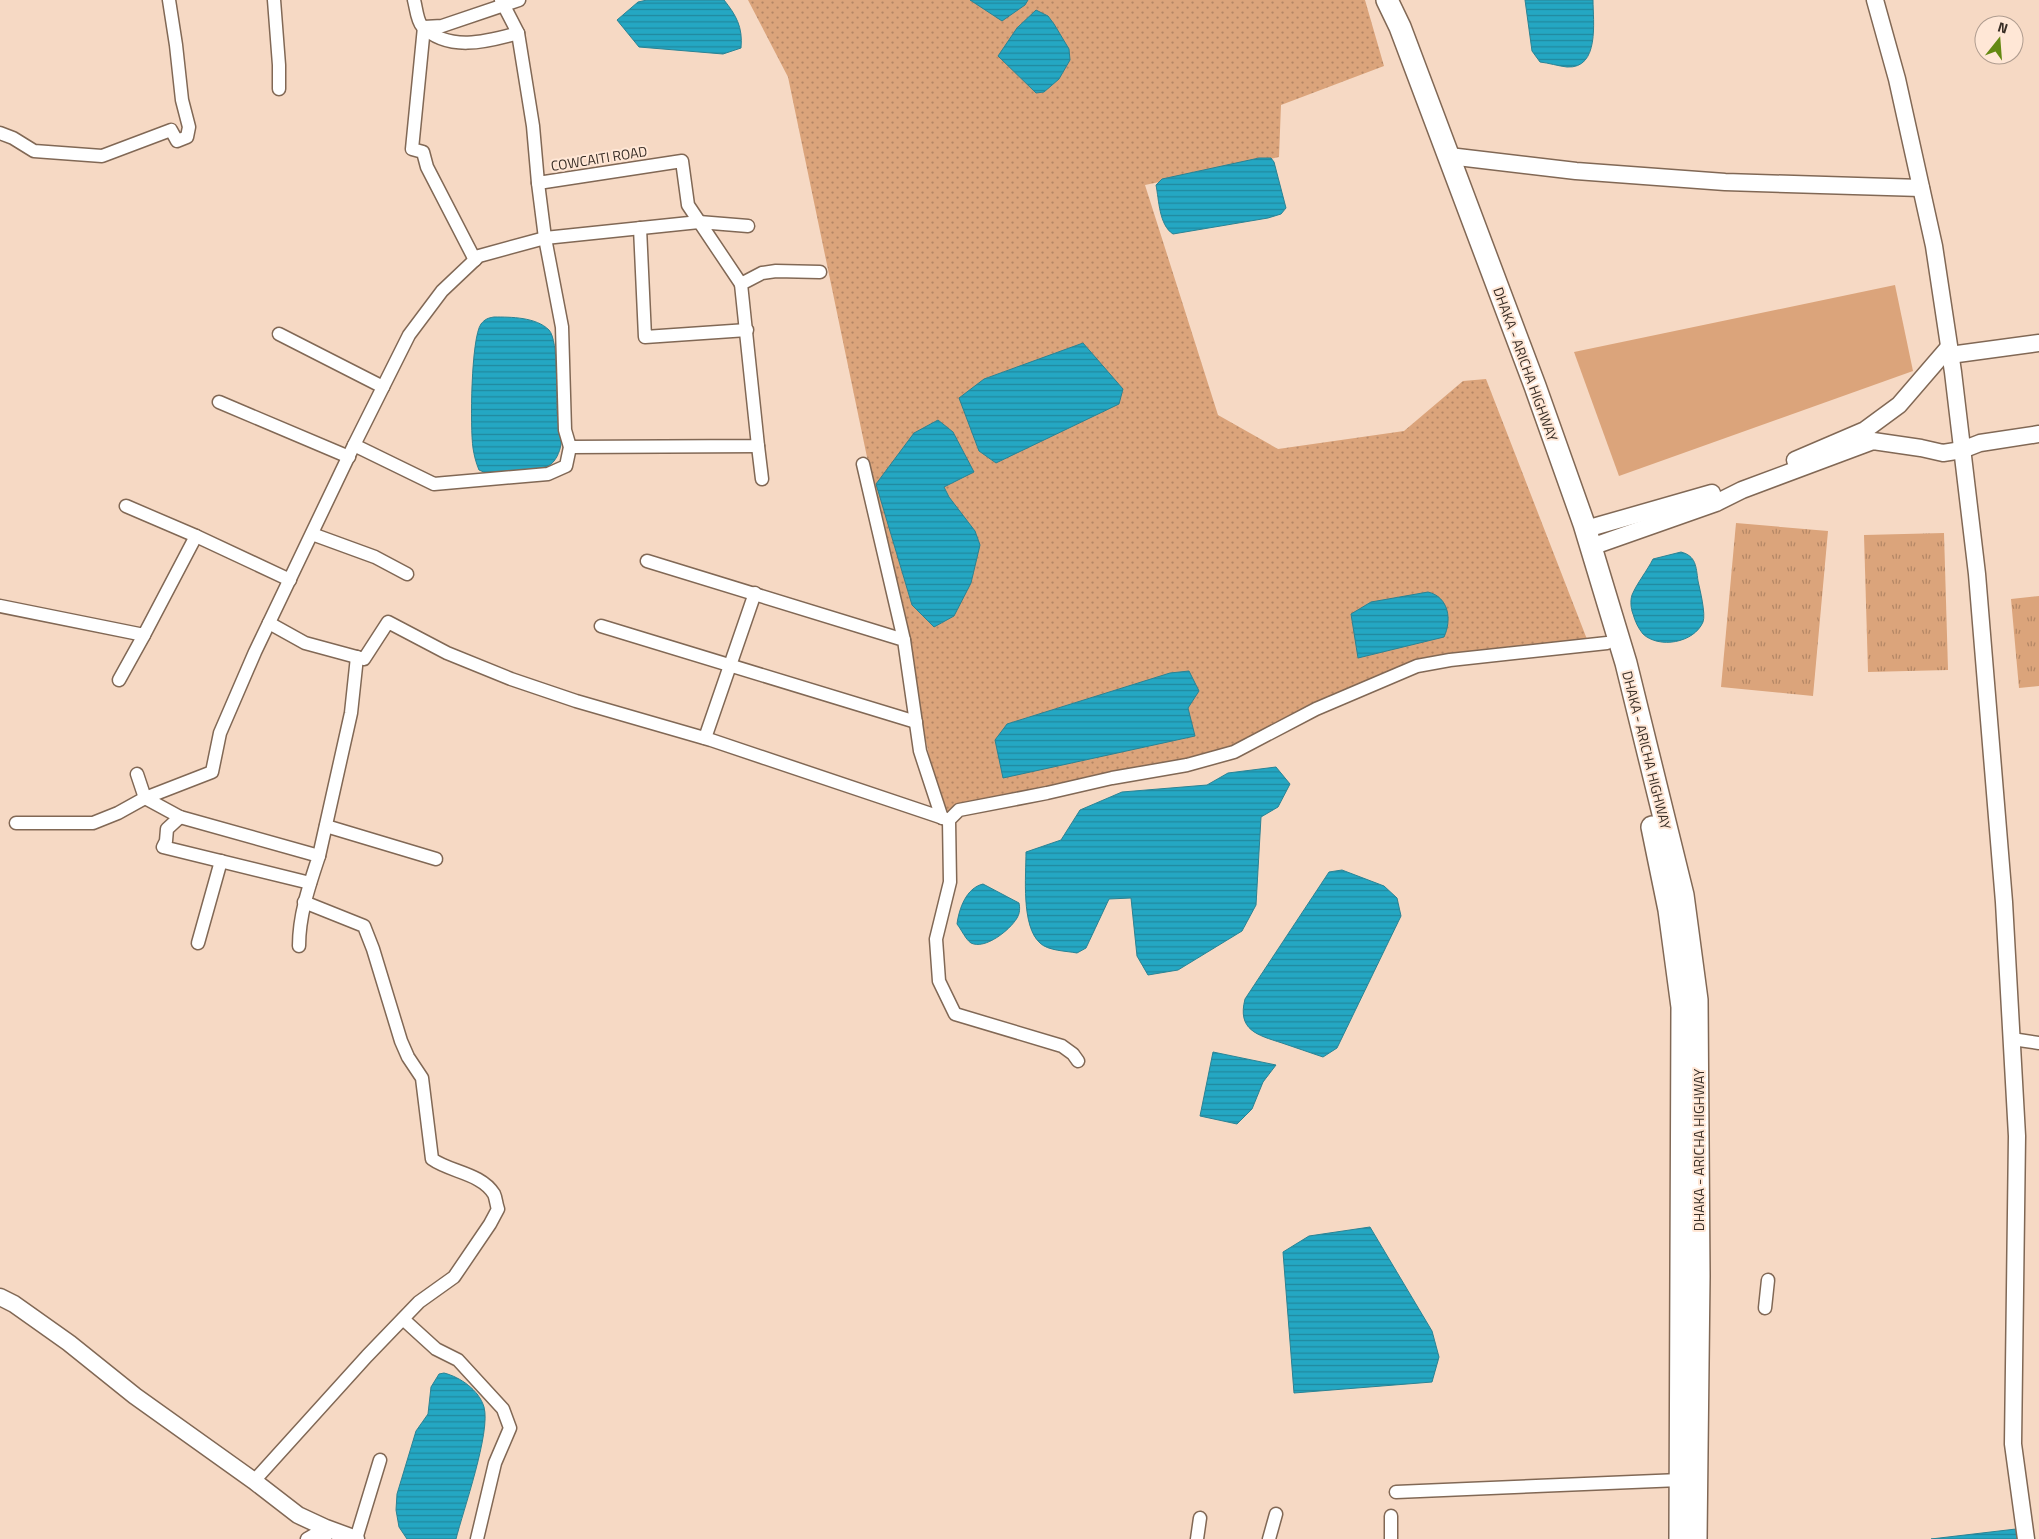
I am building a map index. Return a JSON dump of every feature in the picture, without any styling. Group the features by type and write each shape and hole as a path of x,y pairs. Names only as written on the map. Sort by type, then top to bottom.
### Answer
{"highway":[{"name":"DHAKA - ARICHA HIGHWAY","path":"1377,0 1464,224 1547,449 1607,643 1638,757 1669,910 1682,1007 1680,1539"},
{"name":"DHAKA - ARICHA HIGHWAY","path":"1388,0 1400,27 1535,386 1589,538 1626,663 1683,895 1697,1000 1699,1276 1696,1539"}],"street":[{"path":"0,133 14,138 34,151 102,156 170,130 177,141 187,137 189,127 182,100 169,0"},
{"path":"274,0 279,89"},
{"path":"414,0 421,25 444,41 486,42 518,33"},
{"path":"424,27 442,26 502,3 519,0"},
{"path":"1875,0 1896,79 1934,246 1950,351 1977,574 2004,902 2017,1136 2013,1444 2026,1539"},
{"name":"COWCAITI ROAD","path":"502,3 518,33 533,126 538,183 682,161 688,205 741,284"},
{"path":"424,27 412,149 423,152 427,167 475,260"},
{"path":"1448,156 1576,171 1725,182 1921,188"},
{"path":"219,402 352,451 434,484 548,474 566,466 570,447 565,430 562,326 545,238 538,183"},
{"path":"16,822 93,823 118,813 145,798 212,772 220,733 269,623 409,335 442,291 479,256 545,238 699,222 748,226"},
{"path":"640,228 645,337 747,330"},
{"path":"762,479 741,284 762,273 776,271 820,272"},
{"path":"278,334 383,387"},
{"path":"1589,538 1790,463 1865,430 1899,405 1950,351 2039,343"},
{"path":"1589,538 1716,503 1742,490 1873,441 1943,453 1962,450 1980,443 2039,434"},
{"path":"570,447 758,446"},
{"path":"863,464 904,640 920,751 946,819 950,882 936,938 939,981 955,1014 1062,1046 1078,1061"},
{"path":"126,506 290,580"},
{"path":"312,534 375,557 408,574"},
{"path":"119,680 196,536"},
{"path":"647,561 904,640"},
{"path":"705,738 755,593"},
{"path":"0,606 144,635"},
{"path":"269,623 305,643 364,659 388,622 447,653 510,679 576,701 705,738 946,819"},
{"path":"601,626 916,722"},
{"path":"946,819 959,810 1112,778 1187,766 1234,752 1316,709 1417,666 1450,660 1607,643"},
{"path":"299,946 299,930 304,902 319,856 351,713 356,657"},
{"path":"138,774 145,798 180,817 319,856"},
{"path":"180,817 167,829 166,841 163,847 310,883"},
{"path":"326,826 436,859"},
{"path":"198,943 221,861"},
{"path":"254,1481 367,1356 419,1302 454,1277 498,1209 494,1194 485,1185 472,1177 441,1166 432,1159 422,1078 408,1057 401,1041 373,948 364,926 304,902"},
{"path":"2012,1040 2039,1043"},
{"path":"1765,1308 1768,1280"},
{"path":"0,1297 14,1304 69,1343 135,1396 326,1534"},
{"path":"403,1319 436,1349 458,1360 503,1410 510,1428 495,1463 477,1539"},
{"path":"306,1539 326,1534 356,1539 380,1460"},
{"path":"1396,1492 1680,1480"},
{"path":"1269,1539 1276,1514"},
{"path":"1391,1516 1391,1539"},
{"path":"1198,1539 1200,1518"}],"green space":[{"path":"748,0 1365,0 1384,66 1281,105 1279,157 1145,185 1218,415 1278,449 1404,431 1463,381 1486,379 1590,647 1417,666 1206,760 942,818 788,77"},
{"path":"1895,285 1913,371 1619,476 1574,352"},
{"path":"1736,523 1828,531 1813,696 1721,687"},
{"path":"1944,533 1948,670 1868,672 1864,535"},
{"path":"2039,596 2039,686 2019,688 2011,599"}],"water":[{"path":"647,0 724,0 738,22 741,34 741,48 723,54 639,47 617,20 638,2"},
{"path":"970,0 1028,0 1025,5 1002,21"},
{"path":"1525,0 1593,0 1592,42 1590,52 1585,60 1578,66 1567,67 1540,62 1532,51"},
{"path":"1036,10 1048,16 1054,24 1069,49 1070,60 1059,79 1044,92 1036,93 998,56 1017,28"},
{"path":"1259,158 1271,158 1274,162 1286,208 1281,214 1268,218 1173,234 1168,230 1160,212 1156,185 1162,179"},
{"path":"494,317 537,322 549,330 552,336 556,357 557,413 561,440 557,457 548,466 486,473 479,470 475,459 473,448 472,384 475,346 481,324 487,319"},
{"path":"1083,343 1123,389 1119,404 996,463 979,451 959,398 984,379"},
{"path":"938,420 953,432 974,472 944,487 949,497 975,531 980,545 971,583 954,616 934,627 912,605 876,484 914,433"},
{"path":"1681,552 1690,556 1696,566 1703,608 1703,622 1692,635 1684,639 1667,642 1650,639 1643,634 1636,622 1632,610 1631,597 1653,559"},
{"path":"1428,592 1440,599 1447,610 1448,624 1444,637 1358,658 1351,614 1371,602"},
{"path":"1189,671 1199,691 1188,708 1195,736 1003,778 995,740 1007,724 1170,673"},
{"path":"1276,767 1290,784 1278,807 1261,817 1256,905 1242,931 1178,970 1148,975 1137,956 1131,898 1109,899 1086,948 1077,953 1043,946 1034,935 1027,913 1025,887 1026,852 1061,840 1080,810 1122,792 1207,785 1228,773"},
{"path":"1342,870 1384,886 1397,898 1401,916 1337,1048 1323,1057 1257,1034 1247,1024 1243,1009 1245,999 1329,872"},
{"path":"983,884 1019,903 1020,910 1014,923 997,938 983,944 977,944 969,942 957,924 964,900 972,890"},
{"path":"1213,1052 1276,1065 1263,1082 1252,1109 1237,1124 1200,1116"},
{"path":"1370,1227 1432,1331 1439,1357 1432,1382 1294,1393 1283,1252 1309,1236"},
{"path":"444,1373 468,1385 482,1401 485,1419 480,1452 456,1539 407,1539 399,1527 396,1510 397,1494 416,1431 428,1414 431,1387 439,1374"},
{"path":"2016,1529 2021,1531 2024,1539 1931,1539"}]}
